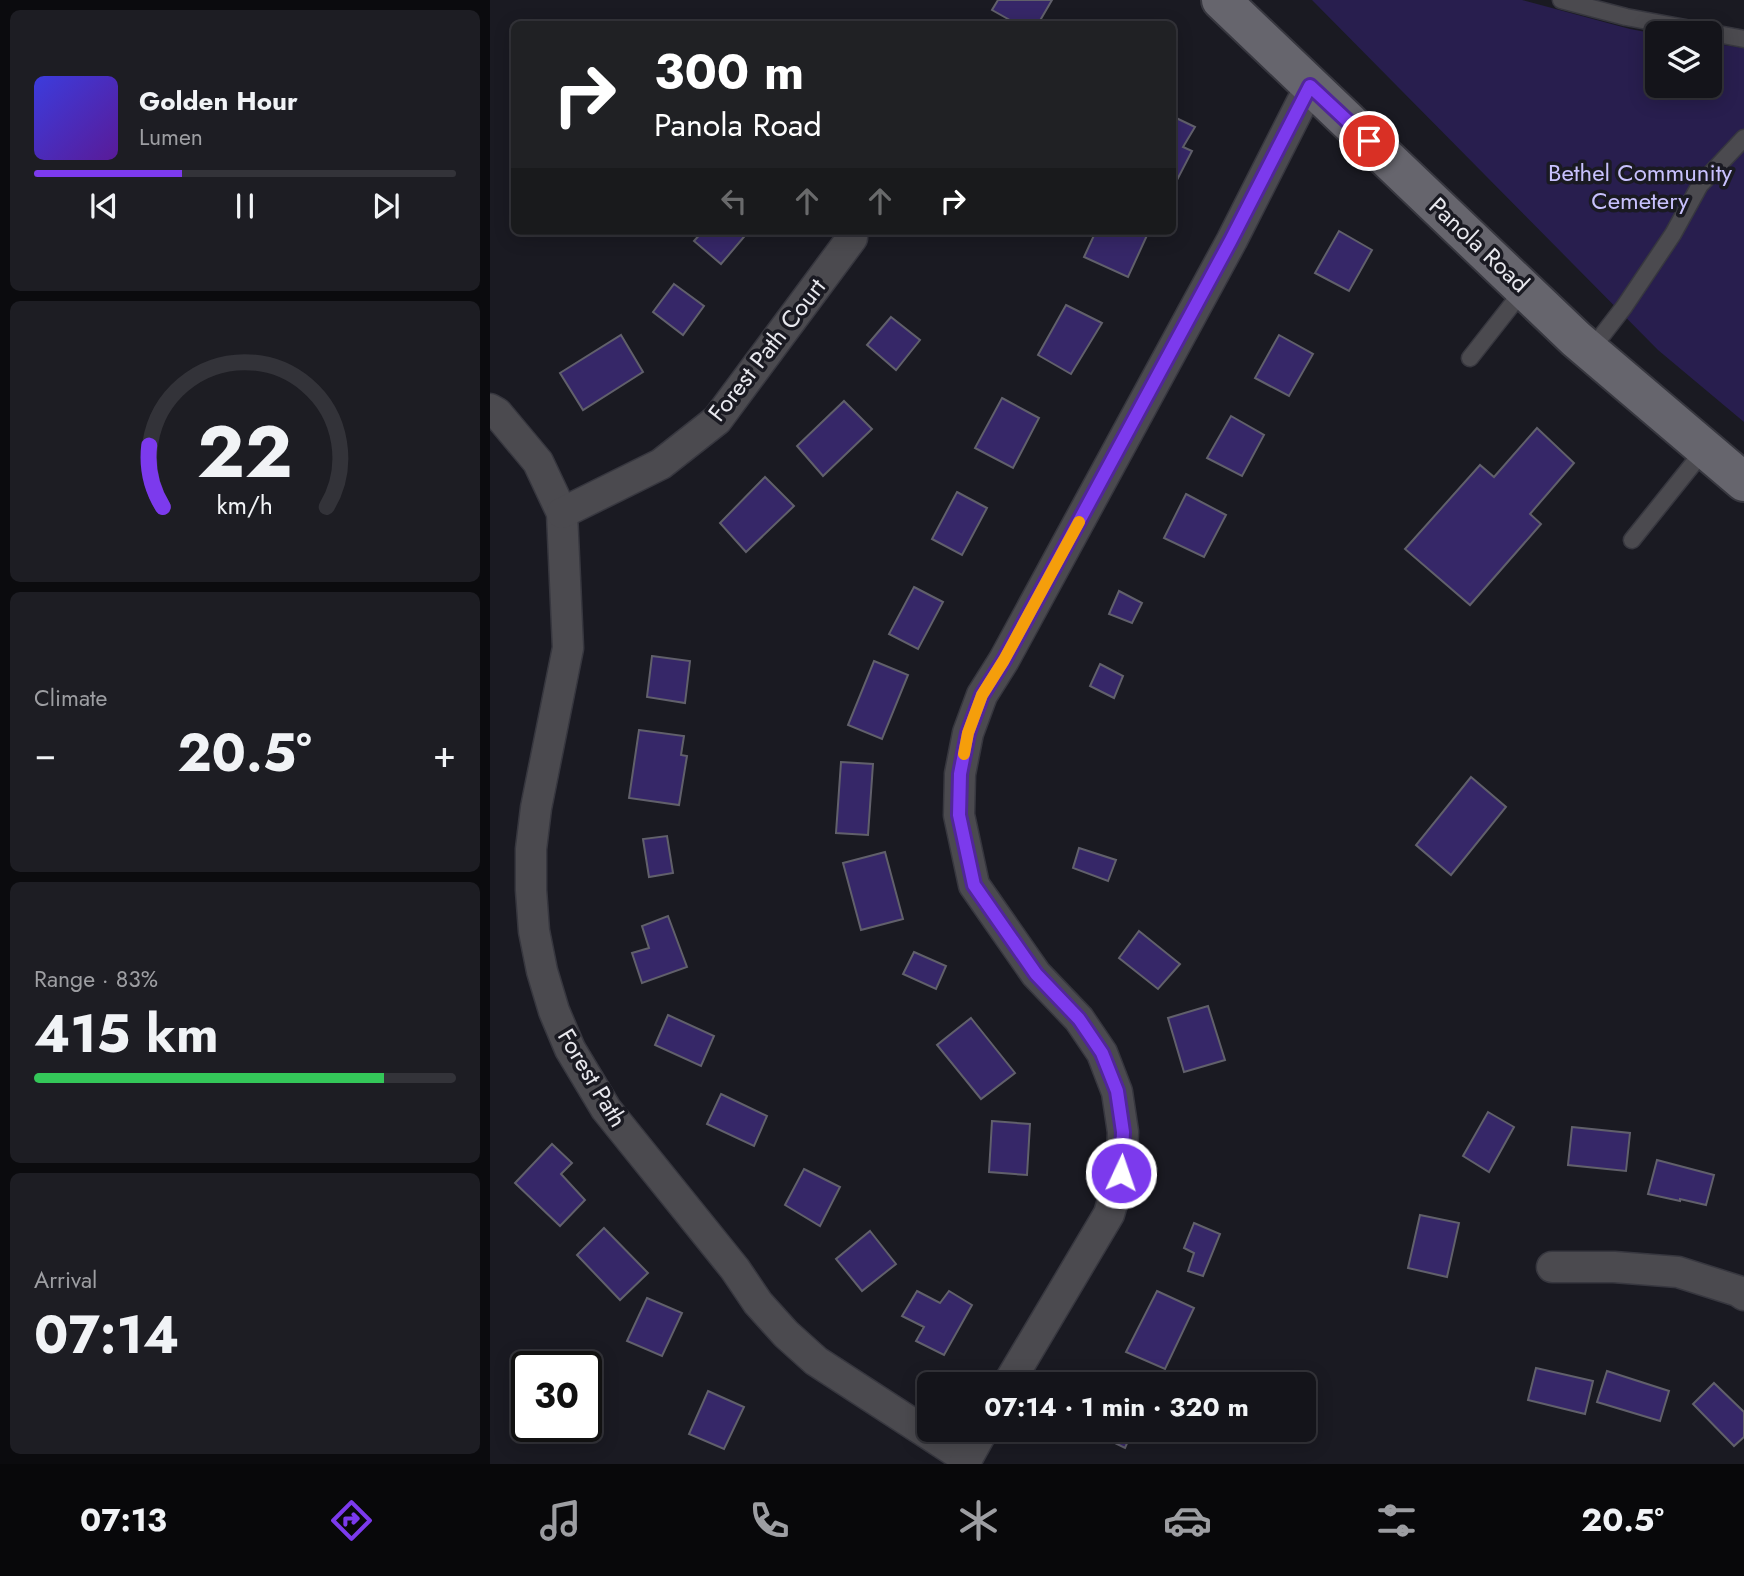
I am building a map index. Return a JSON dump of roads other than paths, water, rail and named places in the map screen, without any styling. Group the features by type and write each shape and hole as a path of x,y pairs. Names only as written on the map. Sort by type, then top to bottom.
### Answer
{"main road":[{"name":"Panola Road","path":"1221,0 1590,351 1744,482"}],"street":[{"path":"1015,1372 1109,1214 1121,1173 1123,1132 1117,1091 1102,1053 1079,1019 1036,974 974,885 959,815 960,774 968,733 982,695 1004,660 1231,240 1310,86"},
{"name":"Forest Path Court","path":"562,513 662,464 717,420 852,238"},
{"name":"Forest Path","path":"490,409 497,413 538,461 562,513 568,648 536,808 531,849 531,890 534,931 542,971 554,1011 570,1049 606,1109 735,1269 758,1303 786,1334 816,1360 966,1461"},
{"path":"1552,1268 1614,1266 1678,1272 1744,1296"},
{"path":"966,1461 976,1442"}],"lane":[{"path":"1561,0 1626,17 1744,38"},
{"path":"1590,351 1624,307 1673,234 1700,185 1744,138"},
{"path":"1470,358 1525,288"},
{"path":"1632,540 1705,449"}],"park label":[{"name":"Bethel Community Cemetery","path":"1640,187"}]}
